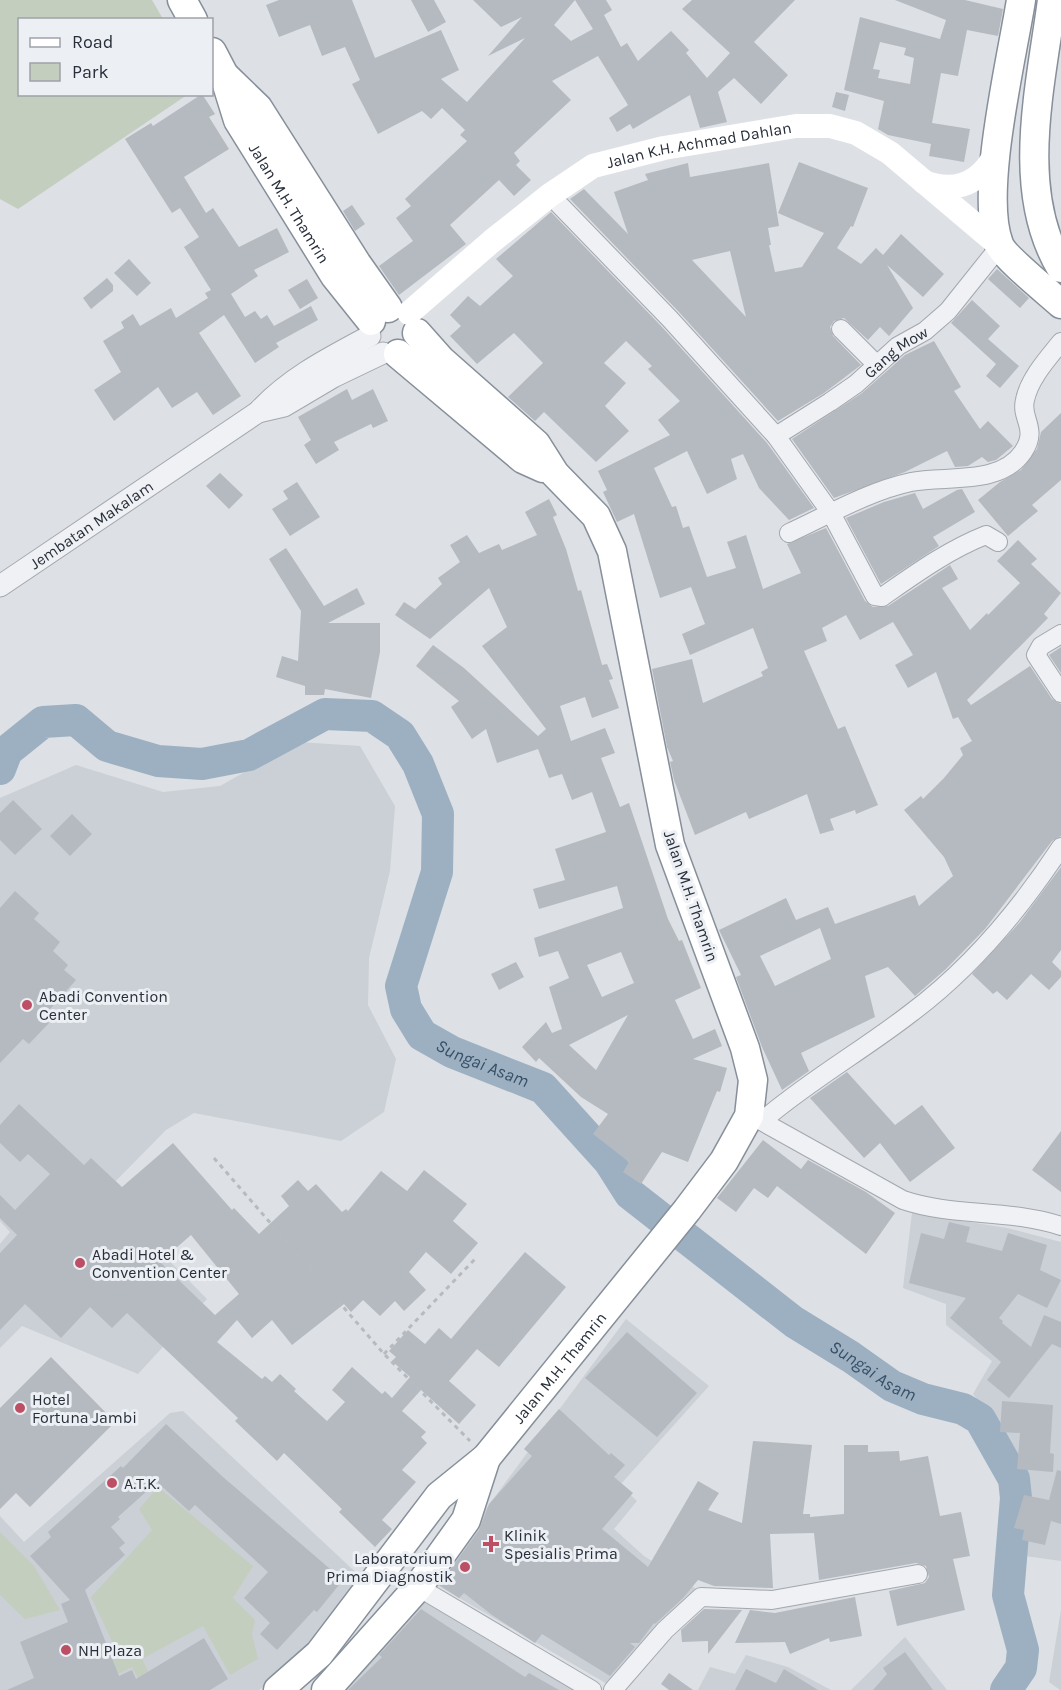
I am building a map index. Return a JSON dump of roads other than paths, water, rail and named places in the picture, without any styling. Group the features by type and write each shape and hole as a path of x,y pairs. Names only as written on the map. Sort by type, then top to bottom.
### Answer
{"highway":[{"path":"182,0 192,18"},
{"path":"1021,0 996,153 993,204 999,246 1056,281"},
{"path":"1052,0 1035,143 1035,188 1041,226 1056,281"},
{"name":"Jalan M.H. Thamrin","path":"218,64 237,120 335,276 391,331 441,360 536,444 555,474 596,516 612,551 670,845 745,1048 753,1080 756,1118 687,1210 486,1458 439,1496 319,1654 278,1690"},
{"name":"Jalan M.H. Thamrin","path":"326,1690 418,1587 466,1520 486,1458"}],"main road":[{"name":"Jalan K.H. Achmad Dahlan","path":"391,331 550,195 593,166 664,148 796,126 830,126 856,133 890,153 999,246"},
{"path":"924,182 942,188 962,186 979,177 996,153"}],"street":[{"path":"550,195 670,319 776,436 831,513 871,590 879,597 960,546 986,535 998,542"},
{"name":"Gang Mow","path":"776,436 856,384 898,346 925,331 948,311 999,246"},
{"path":"841,328 876,364"},
{"name":"Jembatan Makalam","path":"0,586 258,412 284,406 333,377 391,331"},
{"path":"789,532 873,494 909,483 967,477 1007,467 1022,454 1028,444 1031,429 1025,400 1032,382 1061,342"},
{"path":"1061,634 1037,650 1036,655 1061,693"},
{"path":"1061,847 1036,886 953,976 912,1013 756,1118 903,1200 926,1208 1000,1215 1061,1226"},
{"path":"613,1690 665,1630 701,1597 772,1600 918,1574"},
{"path":"418,1587 592,1690"}],"waterway":[{"name":"Sungai Asam","path":"0,769 7,751 43,722 76,720 107,746 158,761 202,764 249,755 325,714 372,716 400,735 418,764 438,814 437,872 401,986 406,1009 422,1035 452,1052 543,1088 609,1161 630,1194 794,1322 851,1357 892,1386 923,1399 963,1409 980,1419 1014,1479 1016,1498 1008,1595 1023,1650 1021,1668 1006,1690"}],"place":[{"name":"Abadi Convention Center","path":"27,1005"},
{"name":"Abadi Hotel & Convention Center","path":"80,1263"},
{"name":"Hotel Fortuna Jambi","path":"20,1408"},
{"name":"A.T.K.","path":"112,1483"},
{"name":"Klinik Spesialis Prima","path":"491,1544"},
{"name":"Laboratorium Prima Diagnostik","path":"465,1567"},
{"name":"NH Plaza","path":"66,1650"}]}
